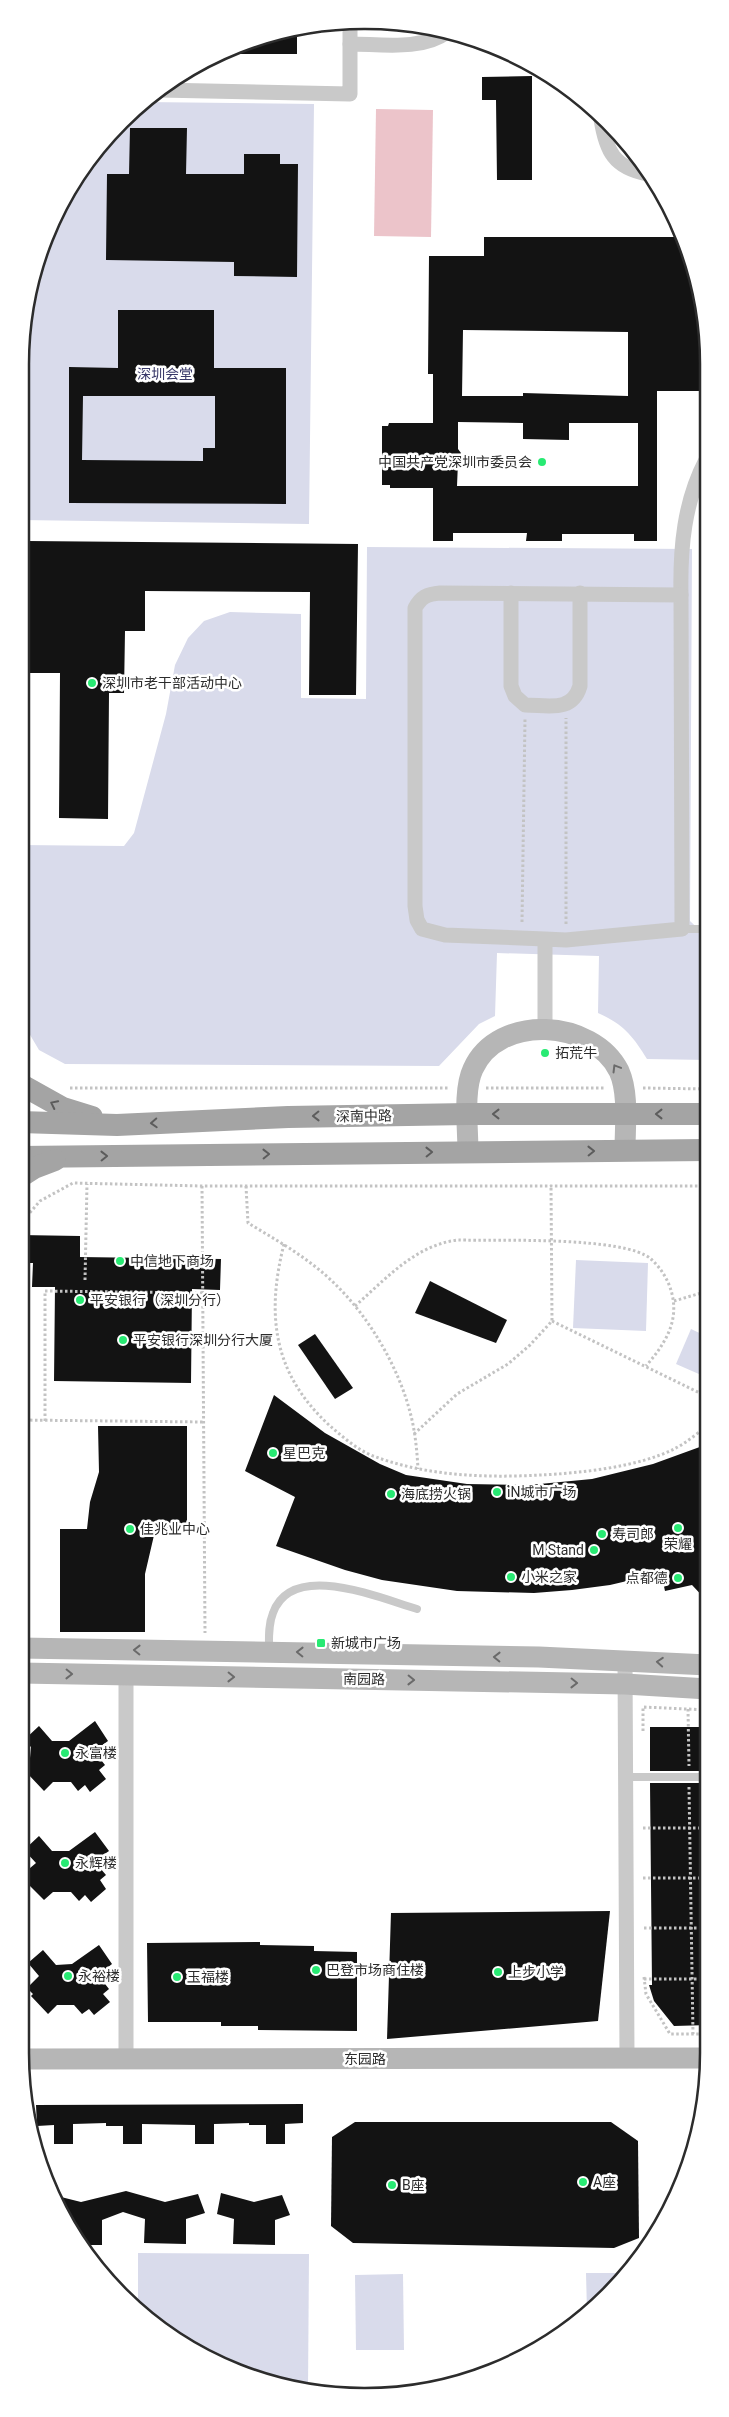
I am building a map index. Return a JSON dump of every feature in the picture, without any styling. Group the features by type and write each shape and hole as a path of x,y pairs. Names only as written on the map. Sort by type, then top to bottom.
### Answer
{"main road":[{"path":"29,1089 63,1108 117,1124"},
{"name":"深南中路","path":"29,1122 117,1124 288,1117 468,1114 700,1114"},
{"path":"29,1157 700,1150"},
{"path":"29,1172 44,1164 78,1156"}],"street":[{"path":"171,90 350,94 350,29"},
{"path":"350,44 416,44 440,37"},
{"path":"603,128 610,154 631,171 640,173"},
{"path":"681,595 580,593 428,594 420,600 415,608 415,906 417,920 422,929 431,933 566,940 682,929 681,595 683,534 688,508 700,476"},
{"path":"511,593 512,686 515,696 525,705 566,705 576,698 580,686 580,593"},
{"path":"545,939 545,1029"},
{"path":"468,1152 470,1075 474,1066 483,1055 507,1037 531,1030 545,1029 572,1033 584,1038 609,1058 622,1080 625,1150"},
{"name":"南园路","path":"29,1648 269,1651 625,1660 700,1665"},
{"path":"625,1660 627,2057"},
{"name":"南园路","path":"29,1673 625,1684 700,1689"},
{"path":"126,1675 126,2060"},
{"name":"东园路","path":"29,2059 700,2058"}],"lane":[{"path":"682,929 700,929"},
{"path":"269,1651 270,1624 278,1602 288,1593 300,1587 315,1585 332,1586 417,1608"},
{"path":"625,1777 700,1777"}],"path":[{"path":"522,939 525,705"},
{"path":"566,705 566,940"},
{"path":"86,1090 455,1088"},
{"path":"481,1088 610,1088"},
{"path":"637,1088 700,1088"},
{"path":"29,1213 40,1200 73,1183 202,1186 700,1186"},
{"path":"85,1280 87,1184"},
{"path":"202,1186 205,1651"},
{"path":"246,1186 248,1223 284,1244 335,1284 355,1306 377,1338 397,1377 410,1412 418,1469"},
{"path":"414,1434 457,1394 508,1364 530,1346 552,1321 551,1186"},
{"path":"355,1306 414,1256 442,1242 458,1240 597,1243 623,1248 650,1258 669,1281 674,1302 675,1308 665,1343 646,1366"},
{"path":"284,1244 278,1267 274,1315 277,1339 286,1367 302,1394 321,1417 346,1440 374,1457 418,1469 461,1475 509,1477 567,1474 626,1465 674,1449 700,1431"},
{"path":"45,1421 45,1291 204,1293"},
{"path":"674,1302 700,1294"},
{"path":"552,1321 700,1393"},
{"path":"29,1420 204,1422"},
{"path":"643,1733 643,1707 700,1710"},
{"path":"688,1709 693,2034"},
{"path":"643,1819 643,1836"},
{"path":"643,1828 700,1828"},
{"path":"643,1870 643,1886"},
{"path":"643,1878 700,1878"},
{"path":"644,1920 644,1937"},
{"path":"644,1928 700,1928"},
{"path":"644,1971 646,1994 670,2034 700,2034"},
{"path":"644,1979 700,1979"}],"green space":[{"name":"深圳会堂","path":"155,102 314,104 309,524 29,520 29,343 40,278 63,216 85,178 112,143"},
{"path":"367,547 692,549 690,921 700,930 700,1060 647,1059 621,1026 598,1013 599,956 497,953 495,1016 479,1024 439,1066 65,1064 39,1050 29,1033 29,845 124,846 134,833 166,714 175,665 188,638 204,621 230,612 301,614 301,698 366,699"},
{"path":"576,1260 648,1263 646,1331 573,1328"},
{"path":"691,1329 700,1333 700,1374 676,1364"},
{"path":"138,2253 309,2254 308,2383 278,2377 216,2354 178,2332 138,2300"},
{"path":"586,2273 618,2273 602,2290 587,2304"},
{"path":"403,2274 404,2350 356,2350 355,2275"}],"shaded area":[{"path":"376,109 433,110 431,237 374,236"}],"building":[{"path":"297,35 297,54 236,54"},
{"path":"532,76 532,180 497,180 496,100 482,100 482,77"},
{"path":"130,128 187,128 186,174 244,174 244,154 280,154 280,164 298,164 297,277 234,276 234,262 106,260 107,174 129,174"},
{"path":"484,237 675,237 694,299 700,343 700,391 657,391 657,541 634,541 634,534 562,534 562,541 526,541 527,533 453,533 453,541 433,541 433,488 390,488 390,485 382,485 382,426 388,426 389,423 433,423 433,374 428,374 429,256 484,256","holes":["463,330 628,332 628,396 523,393 523,396 462,396","458,422 523,423 523,439 569,440 569,423 638,423 638,486 457,486 458,462 461,453 458,449"]},
{"path":"118,310 214,310 214,368 286,368 286,504 69,503 69,367 118,368","holes":["83,396 215,396 215,448 203,448 203,461 82,460"]},
{"name":"深圳市老干部活动中心","path":"29,541 358,544 356,695 309,695 310,592 145,591 145,631 125,631 124,693 109,693 108,819 59,818 60,673 29,673"},
{"path":"29,1235 80,1236 80,1257 221,1259 220,1290 192,1289 191,1383 54,1381 55,1287 32,1287 33,1263 29,1263"},
{"path":"430,1281 507,1320 496,1343 415,1313"},
{"path":"315,1334 353,1388 335,1399 298,1345"},
{"name":"iN城市广场","path":"274,1395 325,1433 380,1464 406,1475 467,1484 529,1485 592,1479 653,1464 700,1447 700,1594 692,1585 665,1591 661,1573 610,1585 534,1593 457,1591 382,1580 345,1570 276,1546 295,1497 245,1471"},
{"name":"佳兆业中心","path":"98,1426 187,1426 187,1531 155,1531 145,1574 145,1632 60,1632 60,1529 87,1529 90,1502 99,1472"},
{"name":"永富楼","path":"95,1721 108,1741 94,1751 105,1765 99,1770 106,1779 90,1792 85,1785 78,1791 71,1782 53,1782 44,1791 29,1775 31,1747 29,1745 29,1735 39,1726 52,1741 69,1741"},
{"path":"650,1727 700,1727 700,1771 650,1771"},
{"path":"650,1783 700,1783 700,2025 674,2026 654,2001 649,1985 652,1985"},
{"name":"永辉楼","path":"95,1832 109,1851 94,1861 106,1875 100,1880 106,1889 91,1902 85,1895 79,1901 71,1892 53,1892 44,1900 29,1885 29,1869 36,1863 29,1855 29,1845 39,1836 52,1851 69,1851"},
{"name":"上步小学","path":"610,1911 598,2021 387,2039 391,1913"},
{"path":"260,1942 260,1945 314,1946 314,1951 357,1952 357,2031 258,2030 258,2026 221,2026 221,2022 148,2022 147,1943"},
{"name":"永裕楼","path":"99,1945 112,1964 98,1975 109,1989 103,1994 110,2002 94,2015 89,2009 82,2014 74,2005 57,2005 48,2014 31,1996 33,1994 29,1990 29,1986 39,1976 29,1962 43,1950 56,1965 72,1964"},
{"path":"303,2104 303,2123 285,2124 285,2144 266,2144 266,2125 249,2125 249,2123 214,2124 214,2144 195,2144 195,2125 142,2124 142,2144 123,2144 123,2126 106,2126 106,2123 73,2124 73,2144 54,2144 54,2125 37,2126 36,2105"},
{"path":"355,2122 611,2122 638,2141 639,2238 614,2248 353,2243 331,2226 332,2137"},
{"path":"126,2191 165,2202 198,2194 205,2213 186,2219 186,2244 144,2243 145,2219 123,2212 102,2220 102,2245 89,2245 61,2197 81,2202"},
{"path":"221,2193 254,2202 282,2195 290,2215 275,2220 275,2245 233,2244 234,2219 217,2214"}],"place":[{"name":"中国共产党深圳市委员会","path":"542,462"},
{"name":"深圳市老干部活动中心","path":"92,683"},
{"name":"拓荒牛","path":"545,1053"},
{"name":"中信地下商场","path":"120,1261"},
{"name":"平安银行（深圳分行）","path":"80,1300"},
{"name":"平安银行深圳分行大厦","path":"123,1340"},
{"name":"星巴克","path":"273,1453"},
{"name":"iN城市广场","path":"497,1492"},
{"name":"海底捞火锅","path":"391,1494"},
{"name":"荣耀","path":"678,1528"},
{"name":"佳兆业中心","path":"130,1529"},
{"name":"寿司郎","path":"602,1534"},
{"name":"M Stand","path":"594,1550"},
{"name":"小米之家","path":"511,1577"},
{"name":"点都德","path":"678,1578"},
{"name":"新城市广场","path":"321,1643"},
{"name":"永富楼","path":"65,1753"},
{"name":"永辉楼","path":"65,1863"},
{"name":"巴登市场商住楼","path":"316,1970"},
{"name":"上步小学","path":"498,1972"},
{"name":"永裕楼","path":"68,1976"},
{"name":"玉福楼","path":"177,1977"},
{"name":"A座","path":"583,2182"},
{"name":"B座","path":"392,2185"}]}
